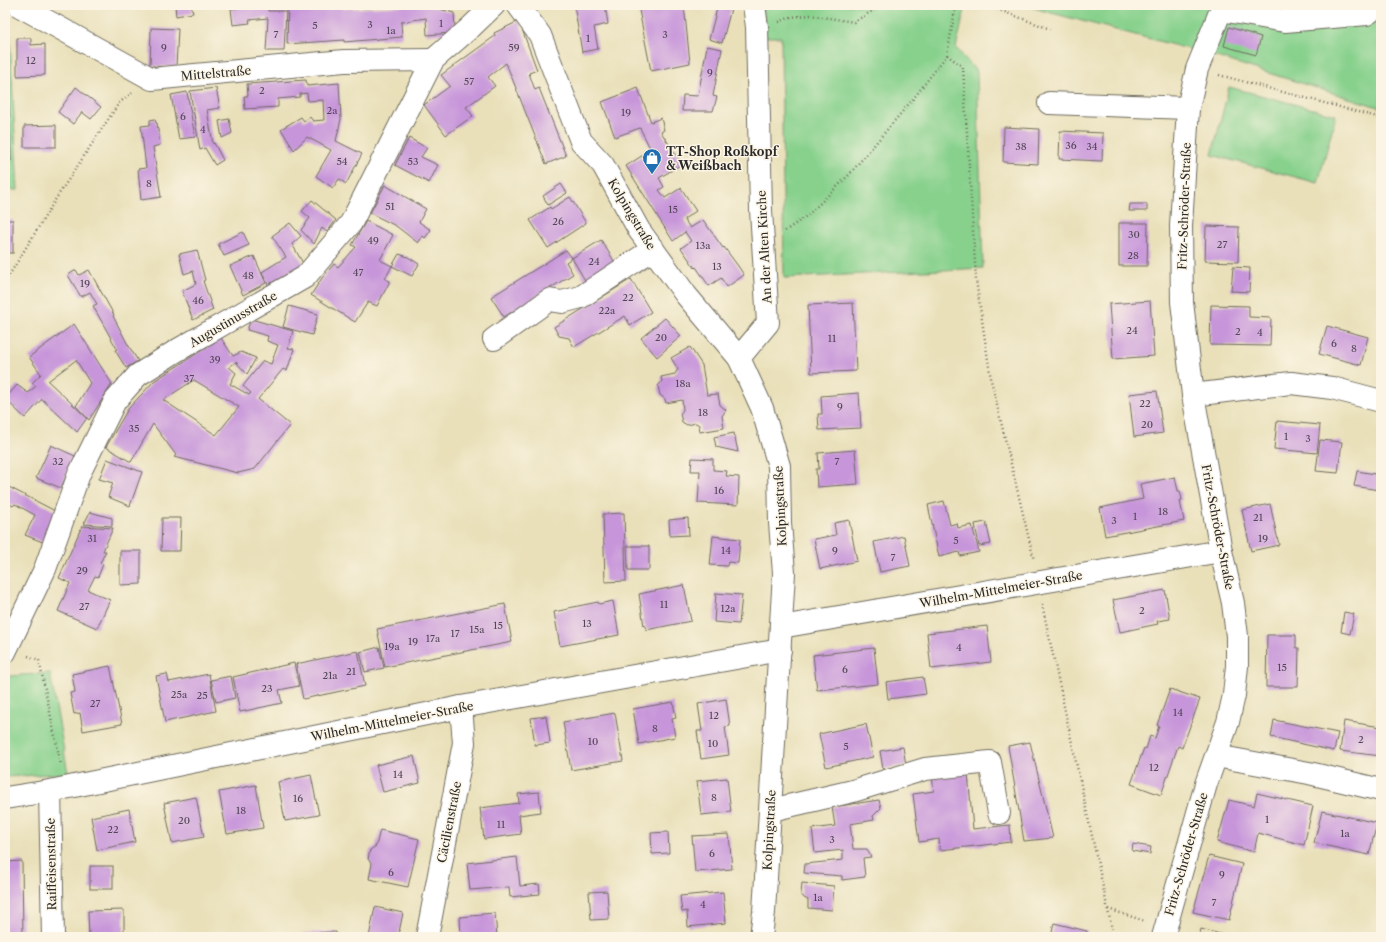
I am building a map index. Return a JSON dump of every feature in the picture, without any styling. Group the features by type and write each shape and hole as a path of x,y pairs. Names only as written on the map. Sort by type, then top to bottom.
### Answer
{"street":[{"path":"18,5 152,79"},
{"name":"Augustinusstraße","path":"6,649 45,569 79,474 115,401 138,375 176,351 305,277 351,222 433,60 471,28 494,5"},
{"name":"Kolpingstraße","path":"518,5 540,35 582,141 603,166 639,230 686,295 739,358 762,408 779,466 780,523 784,573 764,912 761,937"},
{"name":"An der Alten Kirche","path":"739,358 768,323 761,210 757,27 754,5"},
{"path":"1222,7 1285,22 1367,14 1379,5"},
{"name":"Fritz-Schröder-Straße","path":"1164,933 1206,784 1228,722 1234,695 1237,666 1238,636 1233,603 1221,551 1192,395 1182,302 1181,226 1188,108 1197,69 1222,7"},
{"name":"Mittelstraße","path":"152,79 344,61 433,60"},
{"path":"1049,103 1188,108"},
{"path":"494,338 549,300 562,302 581,297 653,249"},
{"path":"1192,395 1291,383 1332,388 1381,401"},
{"name":"Wilhelm-Mittelmeier-Straße","path":"781,627 1221,551"},
{"name":"Wilhelm-Mittelmeier-Straße","path":"5,798 58,789 460,707 780,650"},
{"name":"Cäcilienstraße","path":"426,937 464,743 460,707"},
{"path":"1216,756 1309,773 1381,790"},
{"path":"770,810 853,791 925,769 990,762 999,813"},
{"name":"Raiffeisenstraße","path":"53,937 58,789"}],"path":[{"path":"757,27 771,26 791,17 810,15 854,22 882,5"},
{"path":"763,245 808,215 848,176 913,99 947,55 956,5"},
{"path":"986,5 1050,29"},
{"path":"947,55 963,67 976,280 991,380 1035,565 1112,929"},
{"path":"1197,69 1381,118"},
{"path":"5,282 57,197 119,103 152,79"},
{"path":"6,649 39,660 58,789"},
{"path":"1108,908 1164,933"}],"green space":[{"path":"762,5 966,5 956,48 977,72 983,268 784,278 781,37 765,37"},
{"path":"1025,5 1381,5 1381,108 1204,53"},
{"path":"5,23 9,23 18,190 5,190"},
{"path":"1229,87 1336,115 1318,183 1212,155"},
{"path":"50,673 68,773 5,777 5,685 9,676"}],"building":[{"path":"175,5 191,5 193,13 176,16"},
{"path":"256,5 268,5 268,11 286,11 284,51 266,51 268,18 249,20 250,23 233,25 231,9"},
{"path":"288,5 342,5 342,9 425,5 454,13 455,28 451,33 427,35 426,18 401,22 402,37 344,42 344,40 287,44"},
{"path":"574,5 605,5 608,24 594,27 598,49 582,52"},
{"path":"638,5 684,5 690,63 651,71"},
{"path":"718,5 732,5 722,43 709,39"},
{"path":"519,21 537,70 529,73 535,90 539,88 566,156 546,164 506,63 488,77 495,86 466,107 473,116 446,135 424,105 450,86 441,75 495,36 494,33"},
{"path":"1229,27 1261,37 1256,55 1224,46"},
{"path":"151,28 178,29 176,67 150,66"},
{"path":"17,38 31,38 31,45 45,44 45,75 17,76"},
{"path":"707,46 722,49 713,96 717,97 713,111 682,111 683,95 698,96"},
{"path":"306,80 307,86 339,83 341,119 336,141 362,154 346,184 339,179 333,188 316,176 331,150 307,137 294,150 281,129 301,117 304,121 310,117 313,121 324,120 323,100 308,101 307,93 300,94 300,97 278,99 278,107 245,109 244,96 248,96 247,84"},
{"path":"7,81 11,161 5,160 5,84 7,84"},
{"path":"76,87 101,107 91,119 82,112 73,124 58,112"},
{"path":"216,88 220,108 207,110 213,144 214,143 223,160 215,165 205,148 200,150 190,91"},
{"path":"638,88 651,122 661,118 664,130 661,132 682,164 659,178 664,187 659,190 665,198 681,188 696,211 684,219 690,228 703,220 738,266 744,275 727,287 721,278 709,286 681,248 691,241 685,232 673,241 626,166 651,150 640,128 615,137 602,102"},
{"path":"187,92 195,137 179,139 171,95"},
{"path":"155,119 157,123 160,145 153,147 161,197 141,200 138,169 146,168 141,126 150,125 150,120"},
{"path":"229,119 232,133 222,138 219,121"},
{"path":"56,125 56,147 24,147 24,126"},
{"path":"1004,127 1039,129 1038,164 1003,162"},
{"path":"1060,131 1103,133 1102,161 1059,159"},
{"path":"409,138 427,148 421,157 438,165 429,183 395,165"},
{"path":"561,184 567,193 548,205 543,196"},
{"path":"385,185 426,209 419,222 431,230 425,238 423,236 418,243 396,226 370,213"},
{"path":"570,197 586,223 548,248 530,220 550,207 551,209"},
{"path":"312,200 336,220 327,232 322,228 314,244 301,230 310,218 302,211"},
{"path":"1130,204 1147,204 1147,211 1129,211"},
{"path":"5,220 13,220 13,253 5,253"},
{"path":"366,221 393,235 380,260 392,266 385,279 390,281 377,306 368,302 355,322 311,295 322,278 334,264 338,267 356,247 352,245"},
{"path":"290,223 301,236 292,244 304,265 268,285 262,272 286,257 272,236"},
{"path":"1119,223 1148,223 1147,266 1119,266"},
{"path":"1206,226 1239,227 1238,262 1205,261"},
{"path":"243,232 249,245 224,256 218,244"},
{"path":"601,240 616,264 586,282 572,258"},
{"path":"197,250 205,280 203,281 213,310 193,320 182,291 196,284 193,271 184,274 179,254"},
{"path":"566,250 572,258 566,262 573,274 504,317 491,297"},
{"path":"399,254 408,257 419,264 412,276 392,266"},
{"path":"254,256 266,283 243,295 230,266"},
{"path":"1233,267 1250,268 1249,292 1231,291"},
{"path":"76,270 79,275 89,270 138,361 126,368 115,350 117,349 93,306 97,304 90,292 81,297 68,275"},
{"path":"631,279 651,312 630,325 625,316 574,347 569,338 559,336 554,327"},
{"path":"1150,301 1154,356 1113,359 1109,304"},
{"path":"853,303 856,371 811,373 808,305"},
{"path":"1211,305 1249,306 1249,317 1271,318 1270,346 1210,345"},
{"path":"289,306 318,314 312,335 283,327"},
{"path":"665,318 681,336 657,357 641,338"},
{"path":"251,319 293,331 288,348 294,349 287,371 283,369 258,399 290,425 255,469 238,473 174,457 176,455 153,424 131,462 106,447 128,409 154,381 221,338 233,356 241,352 256,358 247,374 236,362 229,367 236,373 230,384 249,395 251,393 243,386 263,361 271,364 278,345 267,341 268,336 247,330","holes":["194,380 239,407 216,435 163,400"]},
{"path":"74,324 112,384 89,420 76,406 90,383 76,360 48,381 87,418 77,432 42,399 25,418 5,399 17,385 28,393 36,386 32,383 41,374 29,357"},
{"path":"1327,326 1368,337 1361,365 1319,354"},
{"path":"690,347 702,365 707,395 718,394 720,405 726,410 722,416 724,428 700,432 699,425 696,423 687,425 682,422 680,414 683,410 682,400 666,403 665,399 660,395 658,386 662,381 661,377 675,374 678,369 671,358"},
{"path":"1157,391 1163,433 1134,437 1129,394"},
{"path":"859,393 861,428 819,430 818,414 822,414 821,396"},
{"path":"1277,421 1320,425 1317,453 1274,449"},
{"path":"734,433 738,452 716,447 714,437"},
{"path":"1320,440 1342,442 1338,473 1316,471"},
{"path":"51,445 75,456 61,488 36,478"},
{"path":"855,450 858,484 817,487 816,469 819,469 818,453"},
{"path":"1381,454 1381,471 1376,470"},
{"path":"692,458 713,459 713,470 727,471 726,476 739,477 738,505 698,503 700,471 691,471"},
{"path":"107,459 142,472 130,506 108,497 113,483 99,479"},
{"path":"1357,471 1381,475 1379,490 1354,486"},
{"path":"1175,477 1178,491 1180,491 1182,500 1180,501 1184,521 1105,536 1100,508 1143,499 1140,484"},
{"path":"5,485 57,512 45,543 25,535 35,515 15,504 13,506 5,502"},
{"path":"944,501 950,525 957,523 958,528 972,525 979,552 960,556 959,552 939,557 928,505"},
{"path":"1270,504 1279,545 1251,551 1242,510"},
{"path":"90,512 112,518 112,526 84,524"},
{"path":"624,513 626,581 605,582 603,514"},
{"path":"162,518 181,518 180,551 161,551"},
{"path":"688,518 689,535 670,536 669,520"},
{"path":"849,520 857,561 820,569 814,539 836,535 834,523"},
{"path":"986,522 991,544 979,546 975,524"},
{"path":"82,526 113,528 103,551 106,551 100,563 103,564 98,577 95,576 88,590 110,600 97,628 58,611 70,583 59,578"},
{"path":"713,536 740,539 738,563 728,562 727,566 710,565"},
{"path":"904,536 910,566 880,572 874,542"},
{"path":"627,546 649,546 649,570 628,570"},
{"path":"120,551 141,551 141,584 120,585"},
{"path":"684,585 691,621 646,630 639,594"},
{"path":"1165,590 1170,619 1157,621 1158,624 1120,632 1113,600"},
{"path":"716,593 742,595 739,624 714,622"},
{"path":"613,601 619,635 560,646 554,612 598,602 599,604"},
{"path":"505,604 512,642 385,667 377,629"},
{"path":"1344,612 1354,614 1350,634 1341,632"},
{"path":"987,626 991,662 931,669 927,633"},
{"path":"1267,635 1296,635 1296,648 1299,648 1298,687 1266,687"},
{"path":"379,647 384,668 365,672 360,652"},
{"path":"874,648 878,684 817,690 813,655"},
{"path":"358,651 365,686 303,699 296,664"},
{"path":"294,663 299,686 279,690 282,703 240,712 233,677"},
{"path":"110,666 122,724 83,731 80,713 74,714 70,693 75,692 72,674"},
{"path":"167,674 169,682 209,674 216,711 165,722 156,676"},
{"path":"231,676 235,698 216,702 211,680"},
{"path":"923,677 926,694 888,699 886,682"},
{"path":"1170,689 1200,699 1182,748 1178,746 1161,795 1131,784 1150,736 1155,738 1159,726 1157,725"},
{"path":"726,699 730,726 725,727 729,755 701,759 697,731 702,731 698,704"},
{"path":"673,702 676,718 672,719 675,737 639,744 633,709"},
{"path":"615,713 623,761 571,770 563,722"},
{"path":"546,716 550,743 535,745 531,718"},
{"path":"1274,720 1338,733 1334,751 1271,737"},
{"path":"1344,721 1381,727 1381,756 1340,751"},
{"path":"866,724 873,757 826,767 819,734"},
{"path":"1030,742 1053,838 1024,841 1008,746"},
{"path":"903,747 906,765 883,769 880,751"},
{"path":"414,756 420,783 383,792 376,765"},
{"path":"968,773 973,829 1010,825 1011,842 940,850 939,839 919,842 913,794 934,791 932,777"},
{"path":"311,775 319,815 285,821 278,782"},
{"path":"727,778 731,812 701,815 697,781"},
{"path":"256,785 263,828 227,834 219,792"},
{"path":"539,792 541,812 519,815 521,834 484,839 480,808 519,803 518,794"},
{"path":"1257,793 1313,806 1304,845 1258,833 1254,852 1217,842 1229,800 1254,806"},
{"path":"196,797 204,837 172,843 164,803"},
{"path":"879,800 881,808 873,816 874,820 850,824 853,849 867,849 871,857 863,858 865,877 842,880 842,876 804,873 805,864 843,860 843,850 815,853 812,829 835,826 832,807"},
{"path":"129,809 135,842 97,850 91,817"},
{"path":"1322,811 1377,823 1369,855 1314,843"},
{"path":"380,830 419,839 408,887 369,879 372,864 368,859 370,850 376,846"},
{"path":"668,832 669,853 652,854 651,833"},
{"path":"729,834 732,869 695,872 692,836"},
{"path":"1133,844 1151,847 1150,854 1132,851"},
{"path":"1209,856 1242,864 1229,920 1193,912"},
{"path":"517,857 520,886 539,884 540,894 510,897 509,887 470,890 467,863"},
{"path":"22,861 23,937 5,937 5,862"},
{"path":"90,866 113,866 113,889 90,889"},
{"path":"802,883 834,886 832,910 808,908 808,900 801,894"},
{"path":"607,891 609,919 591,920 589,892"},
{"path":"723,892 726,923 688,927 687,911 682,912 680,896"},
{"path":"375,907 403,913 398,937 369,937"},
{"path":"124,910 124,937 89,937 88,911"},
{"path":"495,913 497,937 461,937 460,917"},
{"path":"1054,923 1087,931 1086,937 1051,937"},
{"path":"1201,929 1224,935 1224,937 1199,937"},
{"path":"336,932 336,937 303,937 303,933"}],"place":[{"name":"TT-Shop Roßkopf & Weißbach","path":"652,175"}]}
